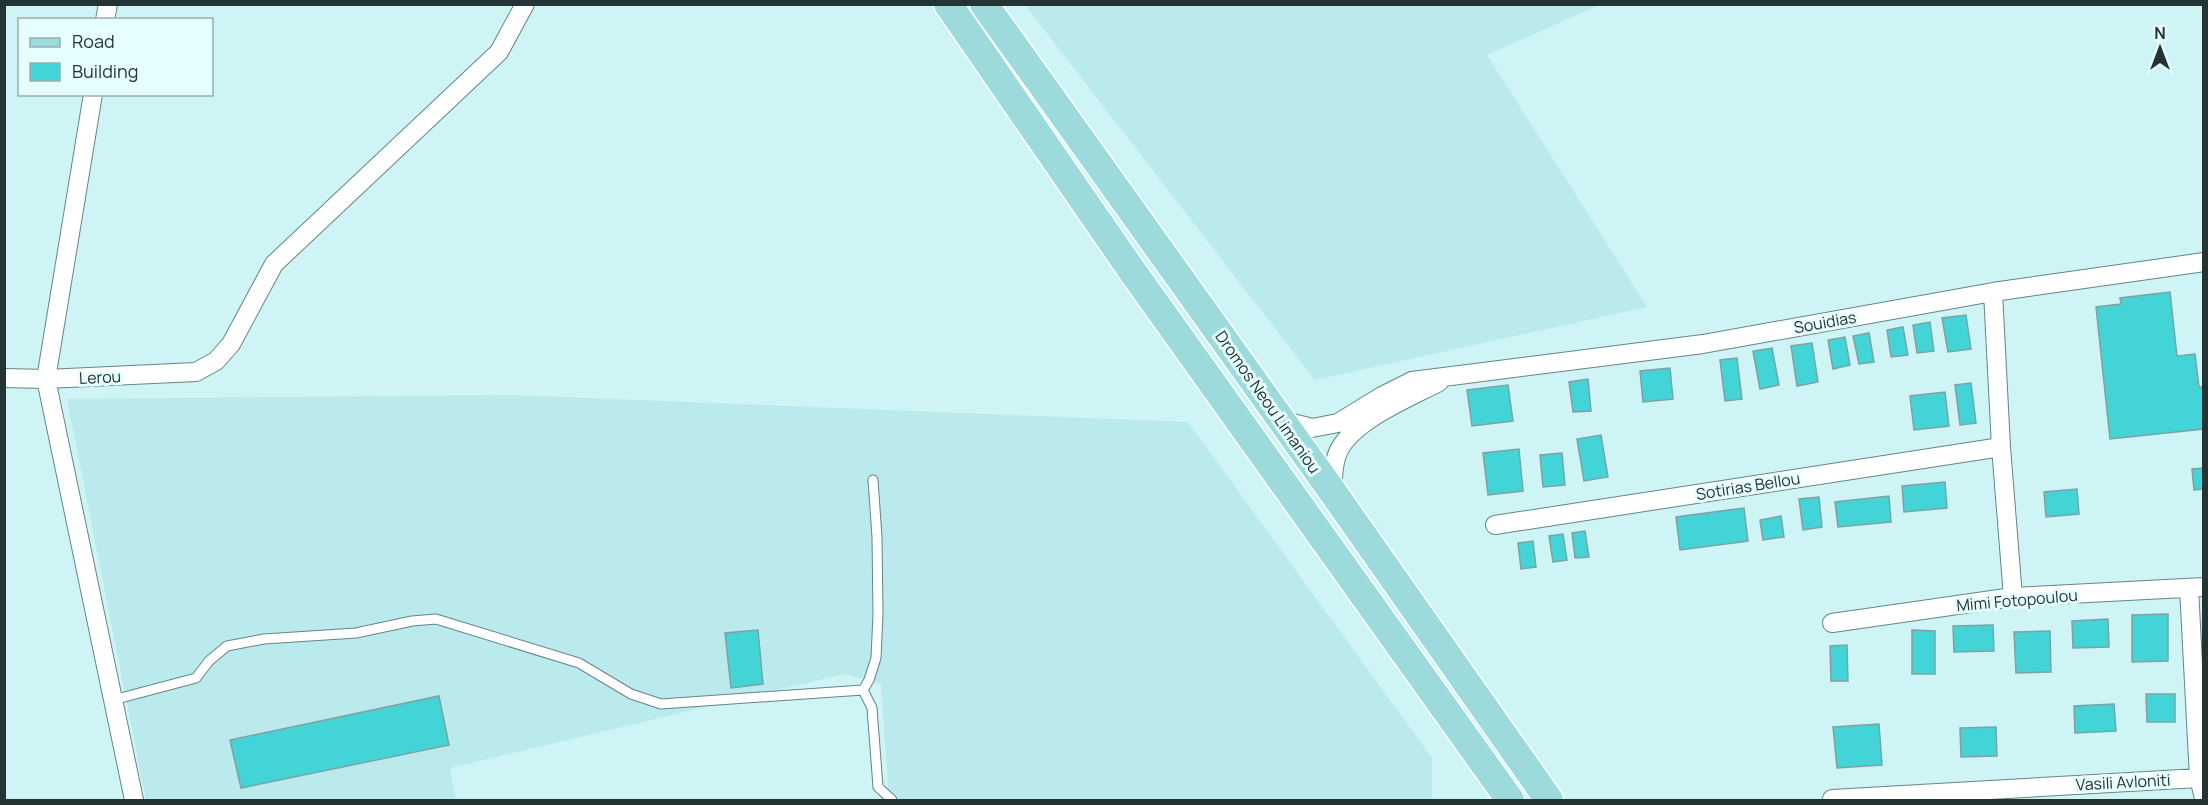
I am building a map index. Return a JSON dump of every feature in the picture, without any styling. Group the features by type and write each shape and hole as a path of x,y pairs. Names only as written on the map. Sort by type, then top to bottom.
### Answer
{"main road":[{"name":"Dromos Neou Limaniou","path":"948,4 1130,268 1510,801"},
{"name":"Dromos Neou Limaniou","path":"984,4 1550,801"}],"street":[{"name":"Lerou","path":"4,378 46,379 196,372 216,361 231,344 274,264 499,52 525,4"},
{"path":"93,96 46,379 134,801"},
{"name":"Souidias","path":"1281,420 1312,428 1338,423 1412,381 1703,344 1992,291 2204,262"},
{"path":"1992,291 2013,597"},
{"name":"Souidias","path":"1332,491 1336,457 1347,438 1386,408 1446,378"},
{"name":"Sotirias Bellou","path":"1495,525 2001,447"},
{"path":"2196,588 2199,778 2204,798"},
{"name":"Mimi Fotopoulou","path":"1832,623 2013,597 2196,588"},
{"name":"Vasili Avloniti","path":"1832,799 2042,794 2199,778"}],"lane":[{"path":"862,690 876,658 877,537 873,480"},
{"path":"113,700 196,678 209,661 227,646 264,639 356,633 412,621 436,619 579,663 631,694 661,704 862,690"},
{"path":"862,690 872,708 878,787 892,801"}],"shaded area":[{"path":"1025,5 1599,5 1487,55 1647,307 1315,380"},
{"path":"511,395 1188,422 1432,758 1432,800 889,800 881,684 844,674 450,768 456,800 146,800 67,399"}],"building":[{"path":"2170,292 2177,356 2195,354 2199,387 2204,387 2204,429 2110,439 2096,307 2121,304 2120,298"},
{"path":"1966,315 1971,349 1948,352 1942,318"},
{"path":"1930,322 1934,351 1917,353 1913,325"},
{"path":"1903,327 1908,355 1891,357 1887,330"},
{"path":"1869,333 1874,362 1859,364 1853,336"},
{"path":"1845,337 1850,365 1833,369 1828,340"},
{"path":"1812,343 1818,382 1797,386 1791,346"},
{"path":"1772,348 1779,385 1760,389 1753,351"},
{"path":"1737,358 1742,399 1725,401 1720,360"},
{"path":"1670,368 1673,399 1643,402 1640,371"},
{"path":"1588,379 1591,411 1573,412 1569,382"},
{"path":"1971,383 1976,423 1960,425 1955,385"},
{"path":"1508,385 1513,421 1472,426 1467,390"},
{"path":"1945,392 1949,426 1914,430 1910,396"},
{"path":"1601,435 1608,477 1584,481 1577,439"},
{"path":"1519,449 1523,491 1488,495 1483,453"},
{"path":"1562,453 1565,485 1543,487 1540,455"},
{"path":"2204,468 2204,489 2194,490 2192,469"},
{"path":"1945,482 1947,508 1904,512 1902,486"},
{"path":"2077,489 2079,514 2046,517 2044,492"},
{"path":"1889,496 1891,522 1838,527 1835,502"},
{"path":"1819,497 1822,527 1803,530 1799,499"},
{"path":"1744,508 1748,541 1680,550 1676,517"},
{"path":"1781,516 1784,537 1763,540 1760,520"},
{"path":"1585,531 1589,557 1575,558 1572,533"},
{"path":"1563,534 1567,560 1553,562 1549,536"},
{"path":"1533,541 1536,567 1521,569 1518,543"},
{"path":"2168,614 2168,661 2132,662 2132,615"},
{"path":"2108,619 2109,647 2073,648 2072,621"},
{"path":"1993,625 1994,651 1954,652 1953,626"},
{"path":"758,630 763,684 731,688 725,633"},
{"path":"1912,630 1935,631 1935,674 1912,674"},
{"path":"2050,631 2051,672 2016,673 2014,632"},
{"path":"1847,645 1848,681 1831,681 1830,646"},
{"path":"2146,694 2175,694 2175,722 2147,722"},
{"path":"439,696 449,745 241,788 230,740"},
{"path":"2114,704 2116,731 2075,733 2074,706"},
{"path":"1879,724 1882,765 1837,768 1833,727"},
{"path":"1996,727 1997,756 1961,757 1960,728"}]}
